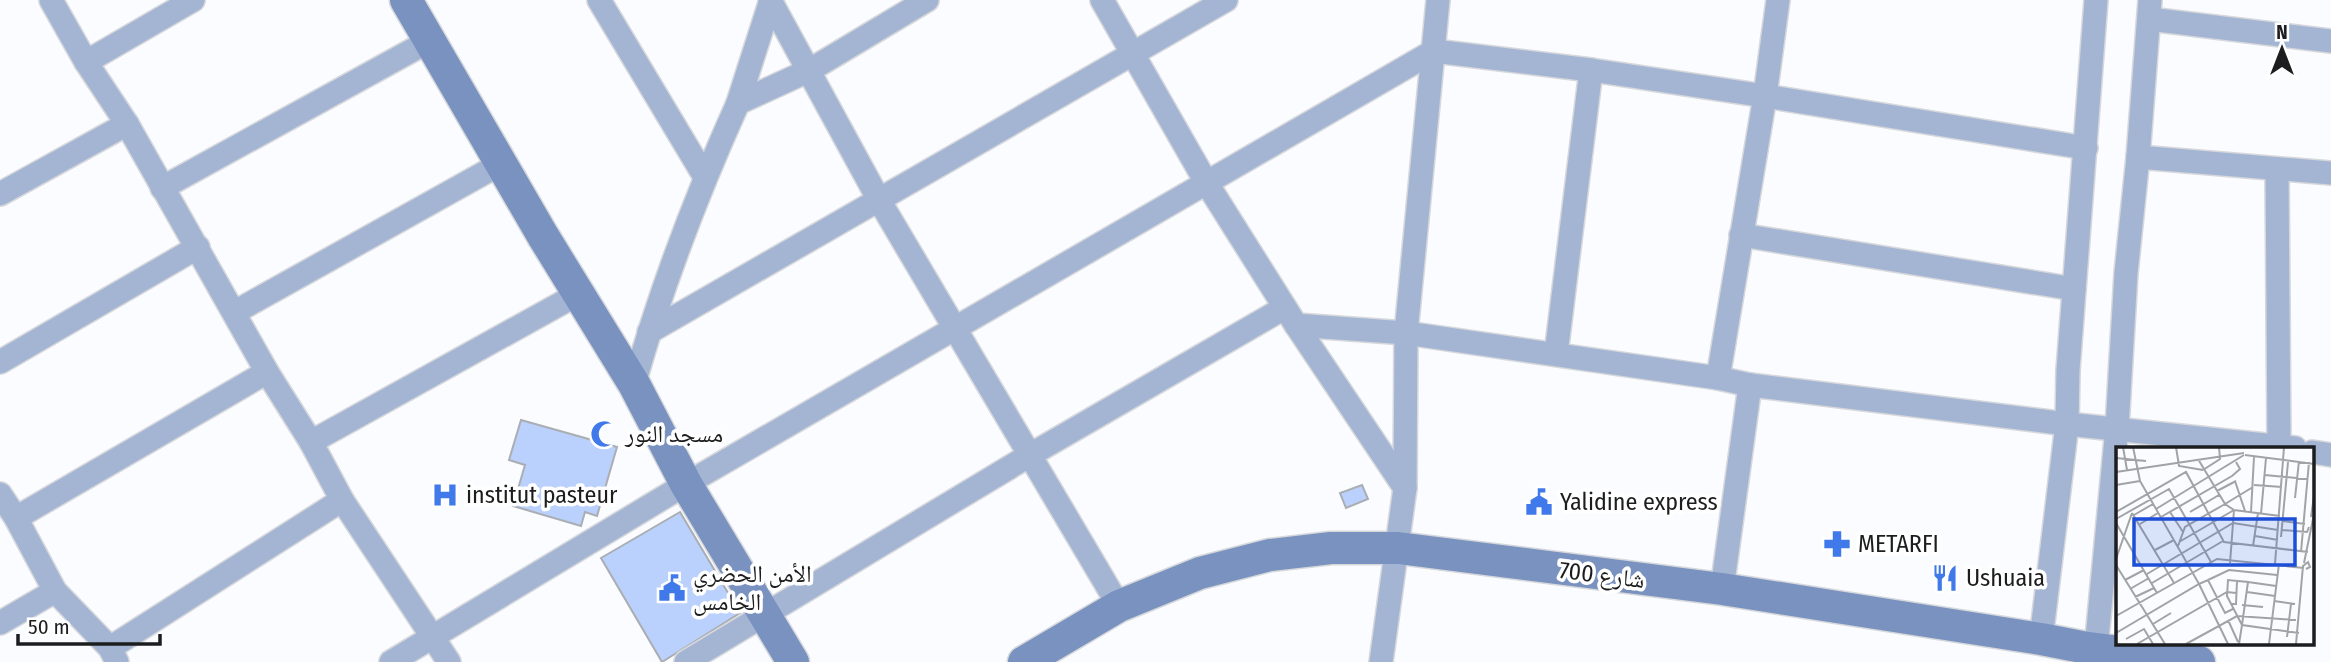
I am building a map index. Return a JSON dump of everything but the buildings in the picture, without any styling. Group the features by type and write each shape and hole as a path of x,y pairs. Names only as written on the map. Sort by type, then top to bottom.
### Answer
{"main road":[{"path":"406,0 578,294 634,384 686,484 793,662"},
{"name":"شارع 700","path":"1024,662 1119,606 1200,573 1270,555 1331,548 1398,548 1722,589 2042,639 2090,653 2199,662"}],"street":[{"path":"51,0 86,62 127,124 342,500 449,662"},
{"path":"86,62 193,0"},
{"path":"599,0 705,177"},
{"path":"738,103 810,70 927,0"},
{"path":"1102,0 1206,182 1290,317 1405,488"},
{"path":"649,332 1226,0"},
{"path":"1381,662 1405,488 1406,333 1438,0"},
{"path":"1718,378 1765,96 1778,0"},
{"path":"2042,639 2067,424 2068,370 2096,0"},
{"path":"771,1 879,200 1119,606"},
{"path":"634,384 649,332 705,177 738,103 771,1"},
{"path":"2090,653 2117,428 2126,273 2149,9 2331,41"},
{"path":"162,188 429,41"},
{"path":"391,662 686,484 1434,51 1591,70 2086,148"},
{"path":"1556,354 1591,70"},
{"path":"0,194 127,124"},
{"path":"2138,157 2331,173"},
{"path":"235,312 502,163"},
{"path":"687,662 1030,455 1290,317 1556,354 1750,385 2067,424 2287,447 2277,169"},
{"path":"1741,235 2074,289"},
{"path":"0,362 198,247"},
{"path":"311,442 578,294"},
{"path":"16,518 267,372"},
{"path":"1722,589 1750,385"},
{"path":"0,494 55,591 113,655 342,500"},
{"path":"0,623 55,591"}],"place":[{"name":"مسجد النور","path":"604,434"},
{"name":"institut pasteur","path":"445,495"},
{"name":"Yalidine express","path":"1539,502"},
{"name":"METARFI","path":"1837,544"},
{"name":"Ushuaia","path":"1945,578"},
{"name":"الأمن الحضري الخامس","path":"672,588"}]}
